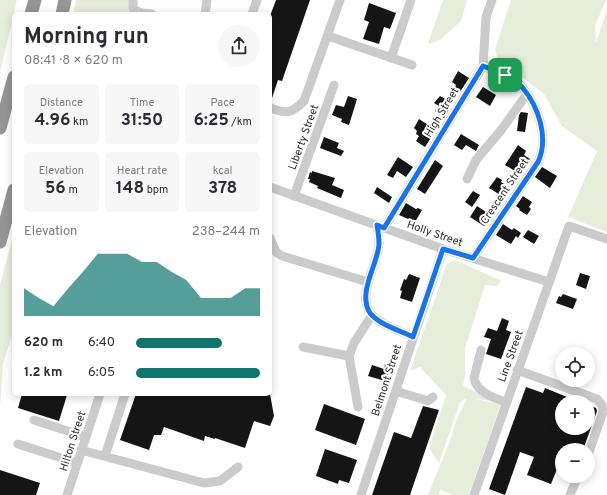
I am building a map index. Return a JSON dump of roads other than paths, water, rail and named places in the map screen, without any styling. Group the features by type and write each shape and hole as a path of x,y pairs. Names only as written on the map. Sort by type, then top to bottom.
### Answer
{"highway":[{"path":"32,12 35,0"},
{"path":"62,12 65,0"},
{"path":"0,128 12,84"},
{"path":"0,242 12,197"}],"street":[{"path":"133,0 133,8 136,11 141,12"},
{"path":"205,12 207,0"},
{"path":"253,12 257,0"},
{"path":"272,109 286,113 292,112 304,101 340,0"},
{"path":"391,58 411,0"},
{"name":"High Street","path":"381,226 483,66 486,17 492,0"},
{"path":"328,36 412,65"},
{"name":"Crescent Street","path":"473,258 538,162 542,154 544,142 541,124 531,100 521,86 505,75 483,66"},
{"name":"Liberty Street","path":"294,196 334,85"},
{"path":"467,179 479,156 502,129 527,94"},
{"name":"Holly Street","path":"272,188 443,249 549,282"},
{"path":"381,226 379,244 368,282 367,300 370,313 383,323 413,337"},
{"name":"Line Street","path":"474,495 569,226 607,239"},
{"path":"272,243 276,252 282,256 368,282"},
{"name":"Belmont Street","path":"361,495 443,249"},
{"path":"358,407 349,356 354,343 372,315"},
{"path":"303,347 349,356"},
{"path":"481,350 474,378 475,382 482,390 506,402"},
{"path":"517,370 597,399 602,405 603,412 592,443"},
{"path":"396,391 428,401 433,397"},
{"name":"Hilton Street","path":"67,495 99,396"},
{"path":"105,456 124,396"},
{"path":"34,420 86,437"},
{"path":"18,444 77,463"},
{"path":"81,450 204,483 220,482 238,467"},
{"path":"570,495 575,483"}]}
